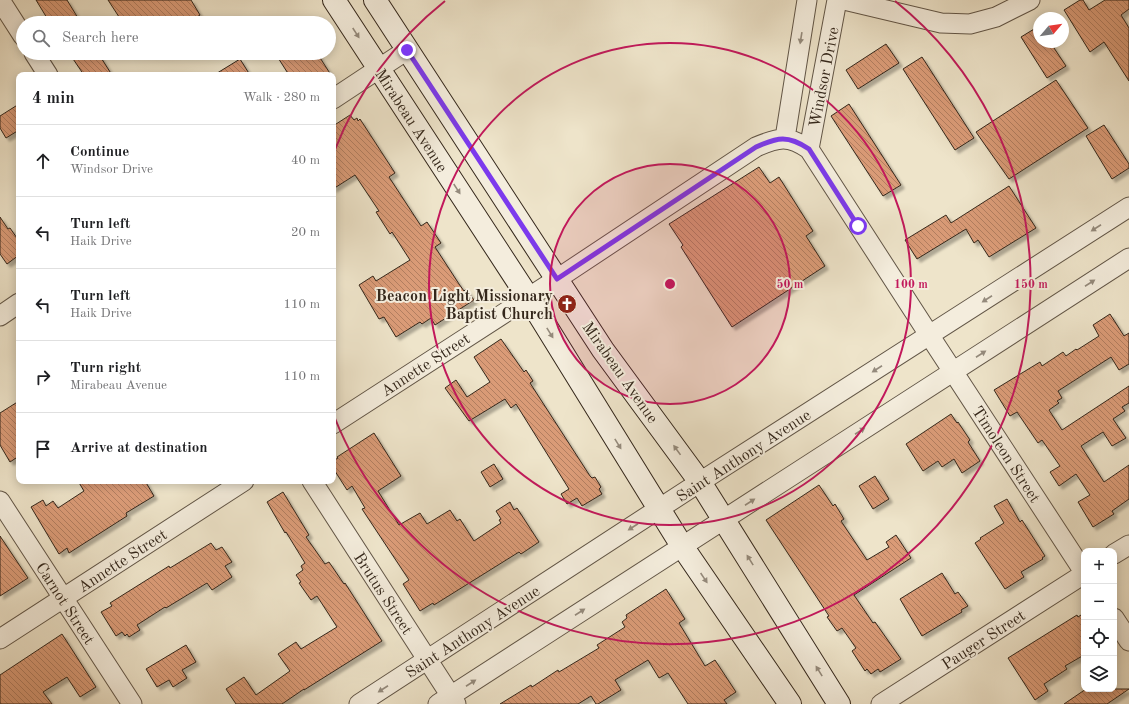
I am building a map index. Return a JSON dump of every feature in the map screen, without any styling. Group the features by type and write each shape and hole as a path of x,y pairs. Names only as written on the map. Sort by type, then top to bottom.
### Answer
{"street":[{"path":"0,0 16,25"},
{"name":"Mirabeau Avenue","path":"334,0 528,297 682,546 790,704"},
{"name":"Mirabeau Avenue","path":"374,0 603,350 700,482 839,704"},
{"name":"Windsor Drive","path":"784,138 807,0"},
{"name":"Windsor Drive","path":"837,0 809,149 929,335"},
{"path":"844,0 941,23 970,24 996,17 1030,0"},
{"path":"336,97 407,50"},
{"path":"38,60 46,72"},
{"path":"784,138 802,144 809,149"},
{"name":"Annette Street","path":"336,422 557,279 756,147 774,139 784,138"},
{"name":"Saint Anthony Avenue","path":"359,704 700,482 1129,207"},
{"path":"448,701 682,546 1129,258"},
{"path":"0,316 16,305"},
{"name":"Timoleon Street","path":"929,335 1081,568"},
{"name":"Annette Street","path":"0,638 239,484"},
{"name":"Brutus Street","path":"314,484 427,660 448,701"},
{"name":"Carnot Street","path":"0,501 132,704"},
{"path":"1117,552 1129,544"},
{"name":"Pauger Street","path":"881,704 1081,575"},
{"path":"1115,620 1129,642"}],"building":[{"path":"36,0 67,0 77,16 46,16"},
{"path":"108,0 191,0 200,15 198,16 118,16"},
{"path":"1080,0 1083,0 1089,10 1105,0 1129,0 1129,9 1121,15 1129,28 1129,81 1104,42 1090,52 1069,18 1069,12 1065,12 1064,10"},
{"path":"1033,30 1033,48 1054,48 1066,66 1047,78 1021,37"},
{"path":"886,44 899,63 858,89 846,70"},
{"path":"922,57 974,138 955,150 903,69"},
{"path":"74,60 102,60 110,72 82,72"},
{"path":"241,60 248,72 219,72"},
{"path":"279,60 321,60 329,72 287,72"},
{"path":"1056,80 1088,128 1009,179 976,132"},
{"path":"849,104 901,185 883,196 831,116"},
{"path":"16,106 16,132 6,138 0,128 0,116"},
{"path":"350,115 354,120 357,118 358,121 360,119 395,173 389,177 421,226 427,222 441,243 435,247 464,291 466,289 474,300 435,325 431,318 422,324 420,322 396,337 384,317 379,319 359,285 373,276 376,281 410,260 392,232 390,234 376,212 379,211 355,175 336,187 336,124"},
{"path":"1104,125 1129,164 1129,168 1112,179 1086,136"},
{"path":"759,167 770,183 779,177 813,231 806,236 825,266 732,327 681,247 683,245 669,224"},
{"path":"1009,186 1036,228 989,257 978,240 974,243 966,229 917,259 905,240 946,215 951,223"},
{"path":"0,217 8,229 10,228 16,237 16,257 7,264 0,254"},
{"path":"1110,314 1124,336 1129,333 1129,364 1119,370 1111,357 1058,391 1062,398 1057,401 1059,403 1049,410 1062,430 1129,386 1129,403 1122,407 1125,411 1113,419 1126,438 1112,446 1103,432 1081,446 1104,482 1129,465 1129,499 1112,511 1114,514 1093,527 1078,502 1090,495 1076,474 1059,486 1050,472 1060,466 1042,440 1038,443 1017,412 1010,416 994,390 1040,362 1042,366 1063,352 1066,356 1099,336 1093,325"},
{"path":"501,339 524,372 526,370 533,381 530,383 590,476 592,478 595,477 601,487 599,489 602,494 582,506 577,498 567,504 561,494 569,489 516,404 511,408 505,399 469,421 445,388 456,380 467,397 490,382 474,357"},
{"path":"16,403 16,458 10,462 0,445 0,413"},
{"path":"951,414 970,440 968,442 980,461 962,473 954,459 942,467 938,461 923,471 906,444"},
{"path":"374,433 401,476 378,491 399,525 420,513 427,524 450,510 457,521 460,519 474,541 501,523 499,520 501,519 496,511 510,502 514,510 517,508 539,542 521,554 519,552 434,605 433,603 420,611 403,584 409,580 362,509 365,508 352,486 347,490 336,473 337,457"},
{"path":"494,464 503,479 490,487 481,472"},
{"path":"875,476 889,499 873,509 859,486"},
{"path":"80,484 147,484 154,496 126,513 127,516 69,553 67,548 59,554 31,507 43,500 46,506 53,501 58,508 84,491"},
{"path":"819,485 833,506 835,504 844,519 841,521 867,560 889,547 886,542 896,535 911,558 854,595 873,623 875,622 901,659 880,672 878,669 871,674 867,669 865,671 852,651 856,648 842,628 837,631 827,617 829,616 766,520"},
{"path":"283,492 309,535 306,537 325,564 329,562 344,584 345,583 382,641 282,704 236,704 226,689 244,677 256,695 290,671 278,654 296,642 301,649 337,627 317,596 311,600 299,583 301,582 296,575 303,570 301,566 305,563 267,502"},
{"path":"1007,499 1020,522 1022,520 1045,556 1042,558 1043,559 1021,572 1024,577 1005,589 975,543 981,539 980,538 1004,523 994,506"},
{"path":"0,536 28,578 0,596"},
{"path":"211,543 216,550 222,547 232,562 225,566 232,577 212,590 207,583 166,608 165,607 137,625 140,630 129,637 127,634 125,636 122,632 116,636 101,612 112,606 110,603 169,566 170,568"},
{"path":"942,573 955,594 958,592 968,606 961,610 962,612 922,636 900,599"},
{"path":"666,589 685,619 679,623 705,666 715,660 736,692 724,700 727,704 688,704 668,673 659,678 648,660 615,680 621,690 598,704 596,704 591,696 578,704 500,704 531,685 532,687 558,670 559,672 599,648 597,645 625,627 622,622 627,618 626,615"},
{"path":"1077,615 1078,617 1081,615 1081,657 1065,666 1067,669 1044,684 1048,691 1035,700 1008,658"},
{"path":"62,634 96,687 80,697 67,677 43,692 52,704 0,704 0,675"},
{"path":"186,645 196,662 182,670 187,678 173,687 169,680 157,687 146,669"},
{"path":"1117,689 1129,689 1107,704 1064,704 1082,692 1117,692"}],"place":[{"name":"Beacon Light Missionary Baptist Church","path":"567,304"}],"route":[{"path":"407,50 557,279 756,147 774,139 784,138 802,144 809,149 858,226"}]}
